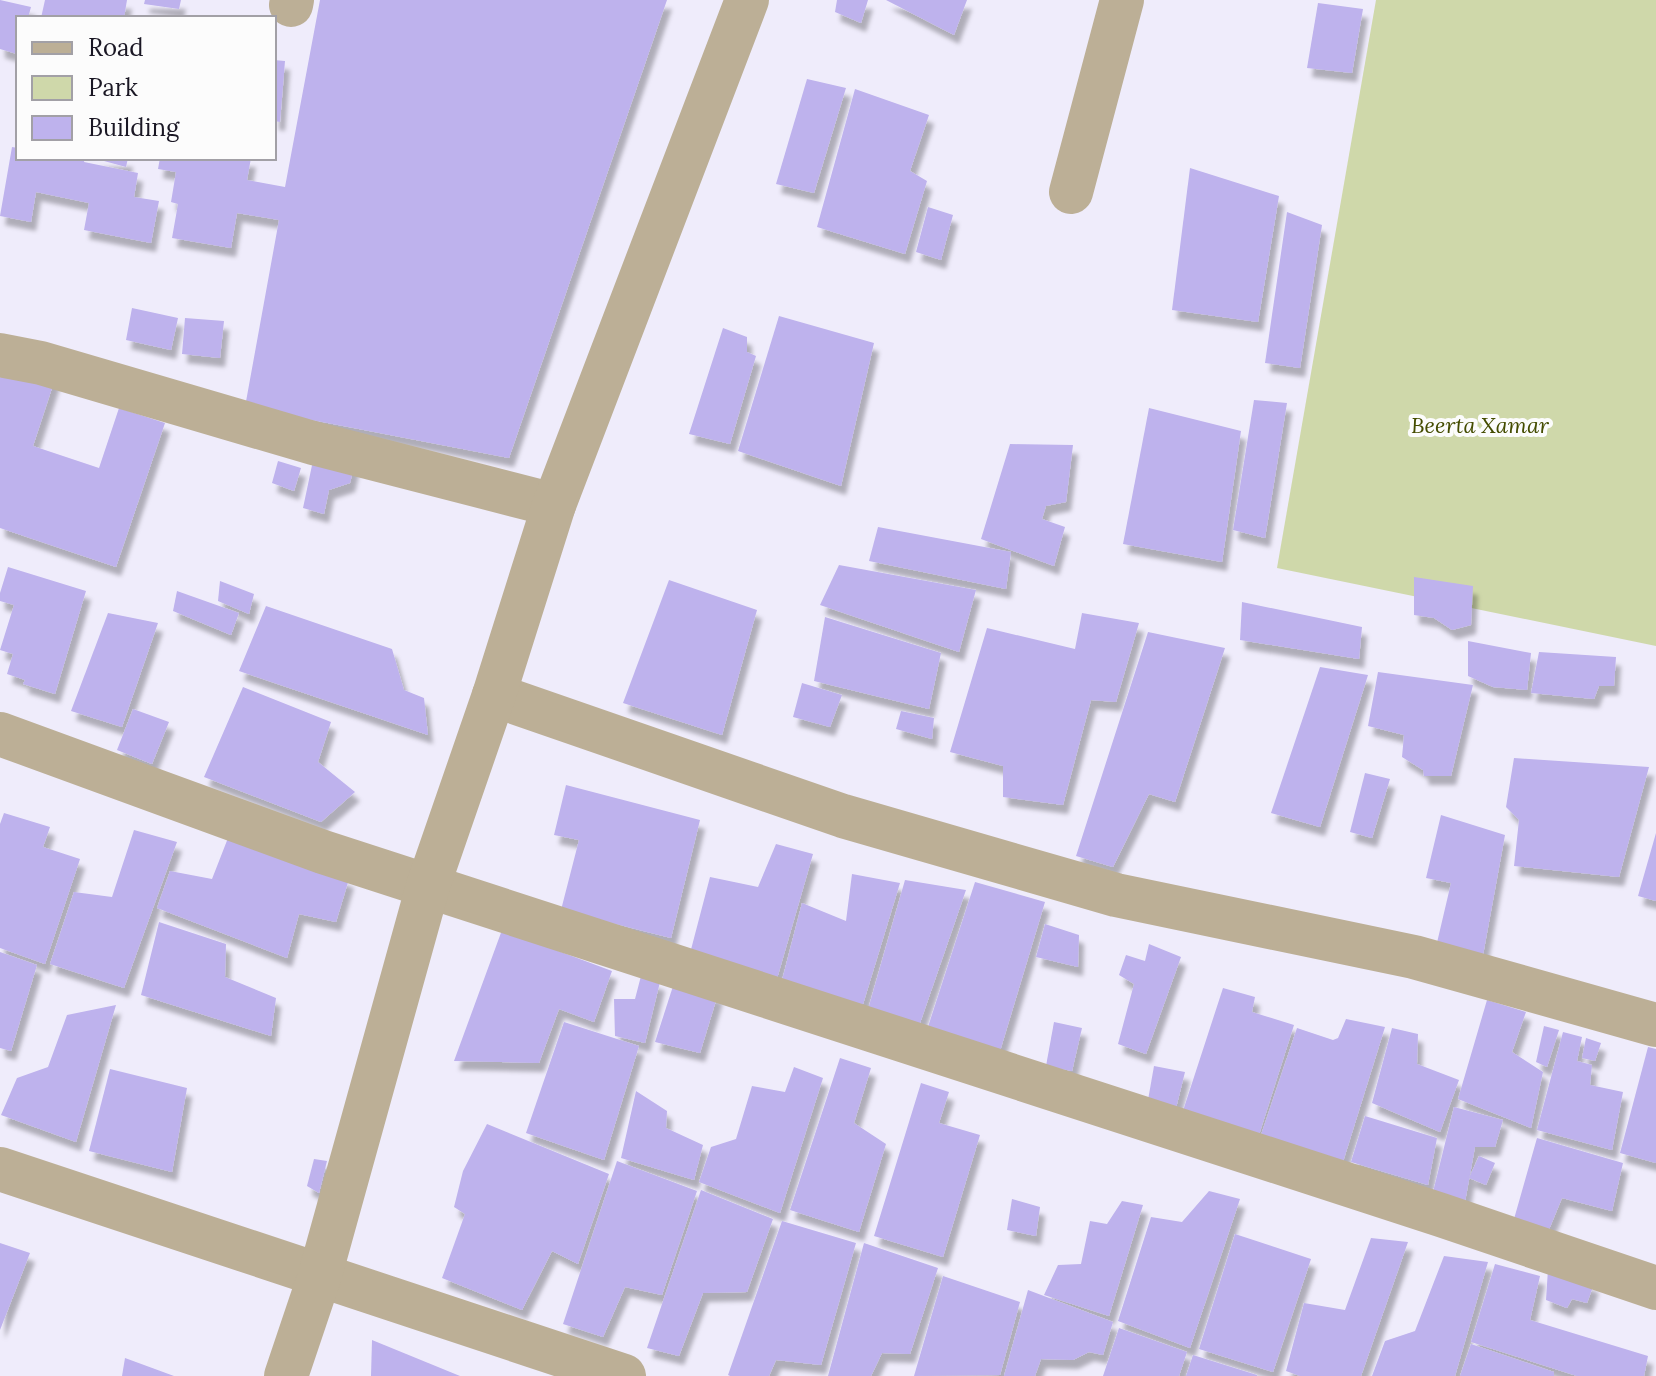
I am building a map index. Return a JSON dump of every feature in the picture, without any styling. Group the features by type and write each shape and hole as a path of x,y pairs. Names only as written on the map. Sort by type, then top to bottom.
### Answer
{"street":[{"path":"286,1376 320,1275 428,886 494,695 554,505 747,0"},
{"path":"1071,192 1122,0"},
{"path":"0,355 41,363 298,439 554,505"},
{"path":"494,695 843,816 1116,895 1414,957 1656,1025"},
{"path":"0,734 323,852 1441,1215 1656,1288"},
{"path":"0,1169 624,1376"}],"green space":[{"name":"Beerta Xamar","path":"1376,0 1656,0 1656,646 1277,568"}],"building":[{"path":"0,0 31,7 29,16 16,16 16,54 0,49"},
{"path":"45,0 127,0 124,16 41,16"},
{"path":"145,0 181,0 179,9 144,4"},
{"path":"320,0 667,0 509,458 245,407 279,220 237,213 231,248 172,238 178,204 171,202 176,172 158,169 160,160 251,160 247,180 285,187"},
{"path":"837,0 868,0 861,23 835,12"},
{"path":"886,0 967,0 954,35"},
{"path":"1318,3 1363,9 1352,73 1307,68"},
{"path":"276,60 285,61 280,122 276,121"},
{"path":"807,79 846,88 814,193 776,184"},
{"path":"855,89 929,115 910,171 927,181 905,254 817,227"},
{"path":"12,147 16,148 16,160 84,160 138,173 134,197 159,201 151,243 84,230 89,203 36,192 31,222 0,216"},
{"path":"100,160 128,160 126,167"},
{"path":"1190,168 1279,196 1258,322 1172,310"},
{"path":"928,207 953,215 941,260 916,252"},
{"path":"1287,212 1322,225 1300,368 1265,363"},
{"path":"132,308 178,318 171,350 126,340"},
{"path":"779,316 874,343 841,486 738,451"},
{"path":"185,318 224,321 220,358 182,354"},
{"path":"723,328 747,337 747,352 756,356 730,444 689,434"},
{"path":"6,359 56,376 33,446 99,468 119,408 165,423 116,567 0,528 0,378"},
{"path":"1254,400 1287,403 1265,538 1233,530"},
{"path":"1149,408 1241,431 1222,562 1123,544"},
{"path":"1010,444 1073,445 1066,502 1046,506 1042,519 1065,527 1054,566 981,539"},
{"path":"315,451 355,462 350,483 329,490 324,514 303,508"},
{"path":"278,461 301,468 294,491 272,483"},
{"path":"878,527 1011,552 1006,589 869,561"},
{"path":"839,565 976,590 959,652 820,605"},
{"path":"8,567 86,591 55,694 23,684 25,680 7,674 13,654 0,650 14,605 0,601 0,593"},
{"path":"1414,577 1473,586 1471,625 1452,630 1434,618 1414,615"},
{"path":"669,580 757,610 722,735 623,703"},
{"path":"220,581 254,594 249,614 218,601"},
{"path":"177,591 239,613 231,635 173,611"},
{"path":"1242,602 1362,627 1359,659 1240,640"},
{"path":"266,606 392,649 404,690 424,698 428,735 239,671"},
{"path":"108,613 158,623 122,727 71,711"},
{"path":"1082,613 1139,623 1116,702 1091,700 1063,805 1003,797 1003,766 950,752 987,628 1075,649"},
{"path":"825,617 941,653 929,709 814,681"},
{"path":"1148,632 1225,648 1175,802 1149,794 1113,867 1076,856"},
{"path":"1468,641 1531,653 1527,690 1493,687 1468,676"},
{"path":"1539,652 1616,657 1614,686 1599,686 1594,699 1531,693"},
{"path":"1320,667 1368,675 1320,827 1271,813"},
{"path":"1378,672 1473,685 1451,776 1424,776 1423,770 1402,757 1404,735 1368,726"},
{"path":"802,683 842,695 830,727 793,717"},
{"path":"243,687 331,722 318,762 355,792 321,822 204,777"},
{"path":"133,709 169,722 152,764 117,750"},
{"path":"901,711 934,718 932,739 896,729"},
{"path":"1514,758 1649,767 1619,877 1514,866 1519,820 1506,807"},
{"path":"1365,773 1390,779 1372,838 1350,832"},
{"path":"566,785 700,820 671,938 561,910 579,840 554,835"},
{"path":"4,813 50,827 43,847 80,859 45,964 0,948 0,824"},
{"path":"1441,815 1505,835 1483,955 1436,947 1451,883 1426,878"},
{"path":"134,830 177,842 124,988 50,964 74,892 112,897"},
{"path":"1656,833 1656,901 1638,896"},
{"path":"228,838 349,879 336,922 299,914 287,958 157,908 170,871 212,879"},
{"path":"776,844 813,854 774,989 688,961 710,877 758,887"},
{"path":"852,874 900,883 860,1014 780,988 802,903 846,921"},
{"path":"905,880 966,890 919,1026 867,1013"},
{"path":"975,882 1045,902 1000,1051 927,1030"},
{"path":"159,922 226,944 225,977 276,998 271,1036 141,995"},
{"path":"1045,924 1079,935 1078,967 1036,957"},
{"path":"502,930 612,971 594,1022 559,1009 539,1063 454,1061"},
{"path":"1149,944 1181,957 1146,1054 1118,1044 1134,984 1119,975 1126,955 1145,961"},
{"path":"0,952 37,965 11,1051 0,1048"},
{"path":"641,976 660,982 645,1043 615,1036 614,999 635,999"},
{"path":"674,983 718,994 700,1053 655,1042"},
{"path":"1223,988 1255,997 1252,1012 1294,1025 1257,1141 1181,1117"},
{"path":"1487,1000 1526,1012 1512,1052 1543,1072 1531,1128 1458,1099"},
{"path":"116,1005 76,1142 1,1115 17,1078 48,1067 67,1015"},
{"path":"1346,1019 1385,1027 1342,1165 1259,1141 1297,1028 1333,1040 1338,1038"},
{"path":"564,1022 639,1046 604,1160 526,1133"},
{"path":"1054,1022 1082,1028 1072,1071 1046,1066"},
{"path":"1544,1026 1559,1030 1547,1067 1536,1062"},
{"path":"1392,1028 1418,1034 1417,1064 1459,1080 1440,1132 1372,1103"},
{"path":"1563,1032 1582,1037 1577,1061 1592,1065 1590,1085 1623,1092 1612,1150 1537,1130"},
{"path":"1586,1038 1601,1043 1595,1061 1582,1058"},
{"path":"1648,1047 1656,1049 1656,1163 1620,1153"},
{"path":"840,1058 871,1068 854,1123 886,1144 859,1232 790,1210"},
{"path":"1154,1066 1185,1072 1176,1108 1148,1100"},
{"path":"794,1067 823,1078 780,1213 699,1182 711,1147 736,1139 752,1086 785,1092"},
{"path":"110,1069 187,1088 172,1172 89,1151"},
{"path":"921,1083 949,1092 939,1123 980,1135 943,1257 874,1236"},
{"path":"636,1091 667,1111 666,1128 703,1145 694,1180 621,1158"},
{"path":"1454,1107 1503,1120 1495,1147 1475,1147 1465,1202 1432,1196"},
{"path":"1365,1116 1437,1138 1428,1185 1351,1162"},
{"path":"487,1124 609,1174 578,1264 552,1251 522,1310 442,1278 465,1214 454,1207 463,1171"},
{"path":"1537,1138 1623,1163 1612,1211 1562,1198 1548,1232 1514,1219"},
{"path":"1479,1156 1495,1163 1486,1185 1469,1178"},
{"path":"314,1159 327,1161 319,1193 307,1186"},
{"path":"617,1161 697,1191 662,1295 625,1287 603,1337 563,1324"},
{"path":"701,1190 773,1219 747,1292 703,1293 679,1356 647,1348"},
{"path":"1209,1191 1240,1199 1190,1348 1118,1321 1151,1217 1182,1222"},
{"path":"1012,1199 1040,1207 1036,1236 1007,1230"},
{"path":"1122,1201 1143,1205 1109,1316 1044,1295 1058,1265 1081,1264 1090,1221 1107,1224"},
{"path":"782,1221 856,1243 821,1365 776,1360 769,1376 730,1376 728,1375"},
{"path":"1235,1234 1311,1259 1273,1372 1199,1349"},
{"path":"1371,1238 1408,1242 1361,1376 1300,1376 1286,1371 1304,1303 1345,1310"},
{"path":"0,1243 30,1253 0,1330"},
{"path":"864,1243 938,1268 910,1354 882,1353 871,1376 828,1376"},
{"path":"1444,1256 1488,1262 1455,1376 1372,1376 1385,1341 1415,1331"},
{"path":"1495,1264 1540,1276 1530,1320 1648,1356 1644,1376 1577,1376 1471,1342"},
{"path":"1548,1269 1594,1284 1587,1303 1572,1299 1567,1308 1546,1300"},
{"path":"943,1276 1020,1302 1000,1375 914,1376"},
{"path":"1028,1290 1113,1322 1103,1355 1089,1352 1073,1360 1041,1359 1035,1376 1004,1376"},
{"path":"1119,1328 1187,1352 1179,1376 1103,1376"},
{"path":"372,1340 460,1376 371,1376"},
{"path":"1471,1344 1554,1372 1554,1376 1460,1376"},
{"path":"1193,1355 1257,1375 1257,1376 1186,1376"},
{"path":"125,1358 174,1376 122,1376"}]}
